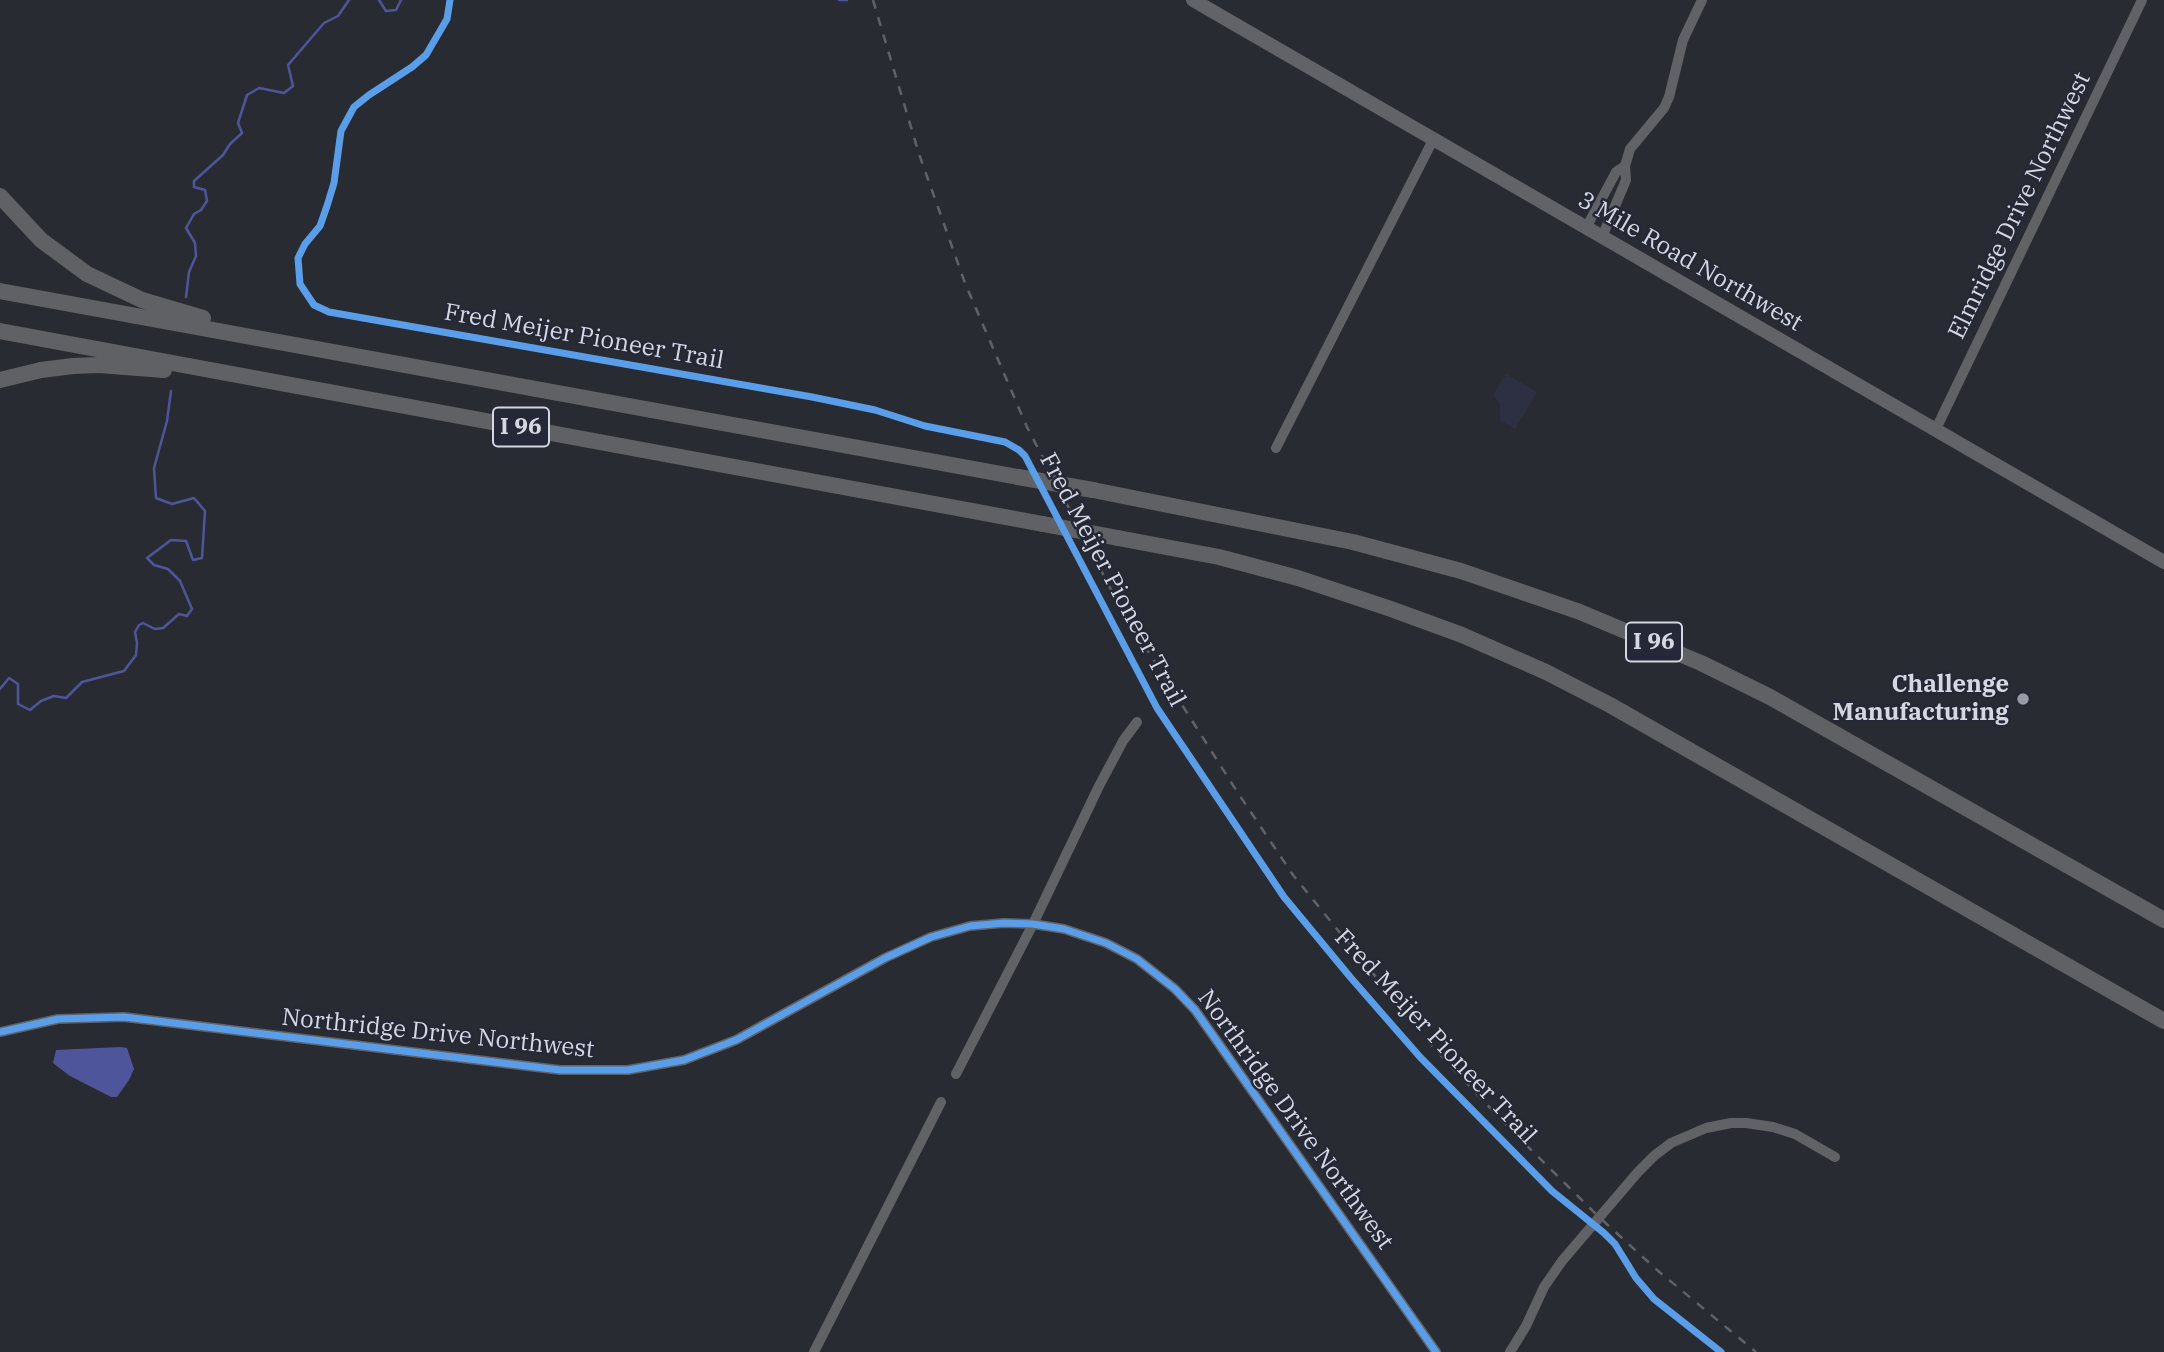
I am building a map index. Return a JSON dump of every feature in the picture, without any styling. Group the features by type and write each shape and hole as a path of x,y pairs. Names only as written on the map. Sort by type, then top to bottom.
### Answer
{"highway":[{"path":"0,196 53,251 113,288 183,313 334,352"},
{"name":"I 96","path":"0,291 1298,530 1492,580 1592,617 1701,663 1770,697 2164,920"},
{"name":"I 96","path":"0,331 1219,557 1298,578 1462,635 1546,672 1621,711 2164,1021"},
{"path":"0,380 41,370 99,365 267,381"}],"main road":[{"name":"3 Mile Road Northwest","path":"1193,0 2164,562"}],"street":[{"path":"1602,237 1626,180 1625,166 1630,149 1670,97 1683,40 1702,0"},
{"name":"Elmridge Drive Northwest","path":"1936,431 2142,0"},
{"path":"1276,448 1433,140"},
{"path":"1586,228 1615,172 1625,166"},
{"path":"956,1074 1033,924 1081,821 1123,741 1137,722"},
{"name":"Northridge Drive Northwest","path":"0,1032 58,1019 124,1017 560,1070 628,1070 684,1060 736,1040 886,958 931,937 983,925 1033,924 1074,931 1137,959 1175,989 1216,1037 1436,1352"},
{"path":"814,1352 942,1102"},
{"path":"1510,1352 1526,1326 1544,1287 1562,1261 1638,1172 1671,1143 1706,1128 1746,1123 1795,1134 1835,1157"}],"shaded area":[{"path":"1506,374 1537,392 1515,429 1500,420 1500,403 1493,395"}],"water":[{"path":"127,1048 134,1069 117,1097 111,1097 70,1076 53,1063 56,1050"}],"waterway":[{"path":"186,297 189,272 196,256 195,243 186,228 194,214 201,210 207,201 205,190 194,187 194,181 223,155 242,133 238,123 247,95 259,88 284,93 293,86 288,65 324,23 338,16 349,0"},
{"path":"379,0 386,11 396,10 401,0"},
{"path":"839,0 847,0"},
{"path":"0,689 9,678 18,684 18,704 30,710 41,701 54,696 66,698 82,682 124,671 136,655 135,632 139,625 143,623 155,629 163,628 179,614 187,616 192,609 180,581 168,569 154,565 147,558 171,540 186,541 193,560 202,558 205,511 194,498 172,504 156,498 154,468 167,421 171,391"}],"railway":[{"path":"873,0 919,154 965,283 1027,427 1120,607 1236,790 1293,875 1432,1046 1508,1127 1599,1217 1657,1270 1756,1352"}],"cycle path":[{"name":"Fred Meijer Pioneer Trail","path":"450,0 447,19 426,55 354,107 341,131 334,183 327,206 320,226 305,244 298,258 300,284 314,305 329,312 812,397 875,410 925,426 1005,442 1019,450 1025,456 1157,708 1284,897 1420,1057 1552,1191 1615,1244 1636,1278 1654,1299 1721,1352"},
{"path":"0,1032 58,1019 124,1017 560,1070 628,1070 684,1060 736,1040 885,958 931,937 970,926 1004,923 1064,929 1106,943 1137,959 1175,989 1195,1010 1436,1352"}],"place":[{"name":"Challenge Manufacturing","path":"2023,699"}]}
